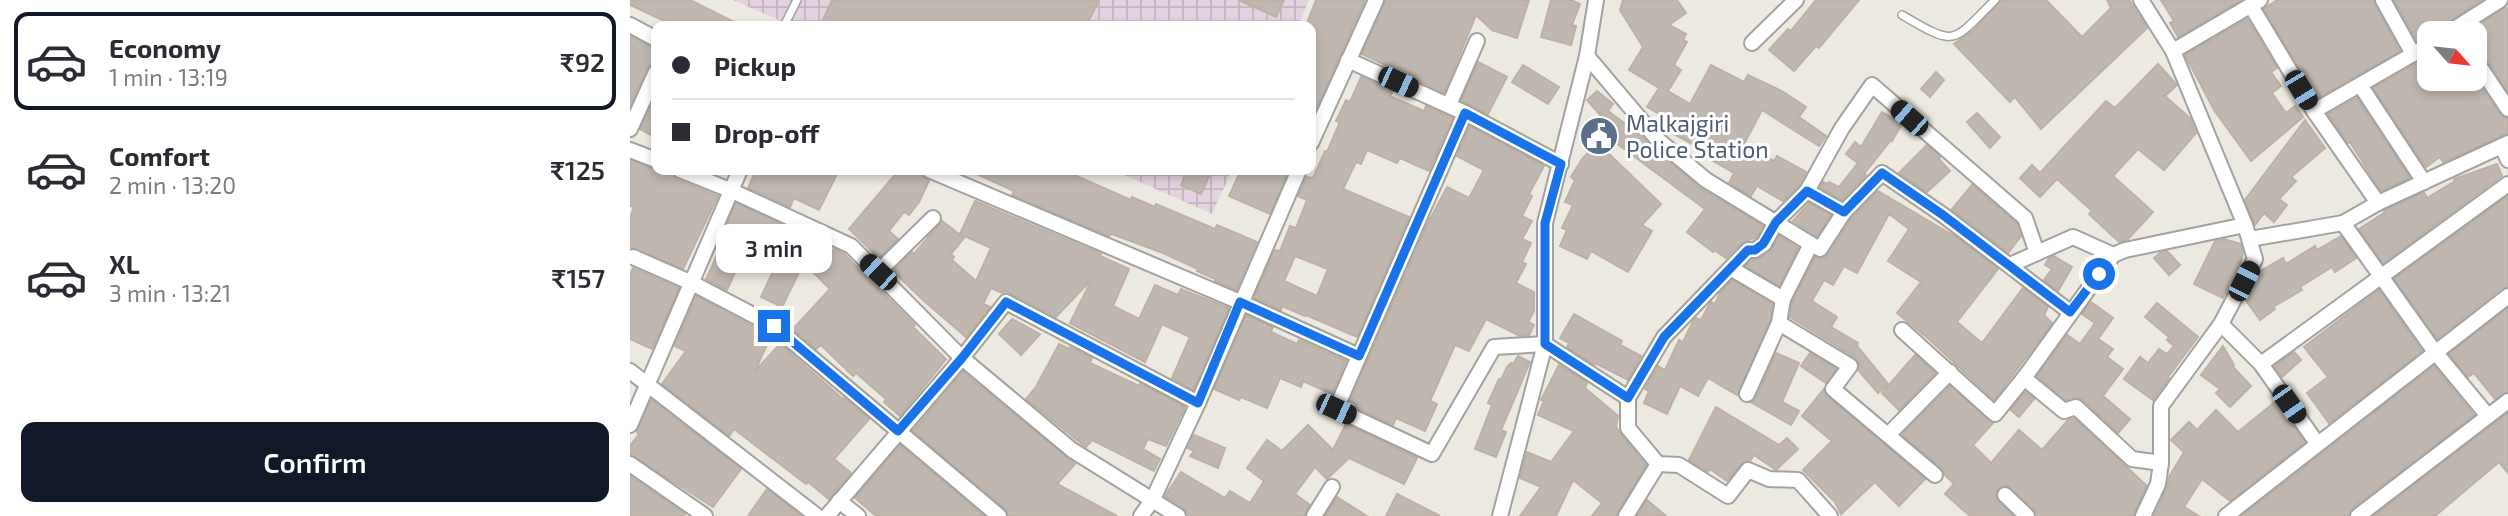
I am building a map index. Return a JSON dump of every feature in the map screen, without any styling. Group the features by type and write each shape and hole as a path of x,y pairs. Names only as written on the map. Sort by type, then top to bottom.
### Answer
{"street":[{"path":"1316,132 1376,0"},
{"path":"1500,516 1545,344 1545,223 1587,56 1596,0"},
{"path":"1752,43 1796,0"},
{"path":"2141,0 2173,51 2245,225 2255,259 2221,324 2161,406 2161,463 2158,484 2143,516"},
{"path":"2383,0 2413,54"},
{"path":"2470,21 2500,0"},
{"path":"2173,51 2255,3 2314,111 2378,203"},
{"path":"630,25 651,36"},
{"path":"1449,105 1477,41"},
{"path":"2314,111 2417,52"},
{"path":"1587,56 1658,140 1706,180 1811,244 1821,249 1844,212 1882,173 2010,265 2070,312"},
{"path":"1348,60 1449,105 1561,164"},
{"path":"2487,78 2508,109"},
{"path":"630,129 651,83"},
{"path":"1830,516 1798,480 1769,480 1748,470 1728,496 1679,465 1658,464 1628,428 1628,398 1664,337 1748,250 1755,250 1763,244 1776,222 1807,191 1842,128 1872,85 2025,218 2037,253"},
{"path":"2360,85 2424,182"},
{"path":"1465,113 1336,409 1432,454 1494,347 1545,344 1628,398"},
{"path":"2250,240 2343,223 2378,203 2505,145 2508,160"},
{"path":"630,150 651,158"},
{"path":"692,175 850,246 962,358 1072,450 1178,516"},
{"path":"630,425 738,175"},
{"path":"941,175 1240,302 1359,356"},
{"path":"1141,516 1153,499 1198,403 1297,175"},
{"path":"2261,364 2508,184"},
{"path":"1807,191 1844,212"},
{"path":"878,272 933,218"},
{"path":"2343,223 2435,352 2488,416"},
{"path":"1902,330 1995,414 2113,255 2125,250 2245,225"},
{"path":"2010,265 2073,237 2113,255"},
{"path":"1747,394 1779,323 1783,299 1811,244"},
{"path":"633,257 692,283 774,326 999,516"},
{"path":"1731,269 1783,299"},
{"path":"2226,516 2508,296"},
{"path":"827,516 962,358 1006,302 1198,403"},
{"path":"1779,323 1850,366 1833,388 1935,475"},
{"path":"2221,324 2261,364 2317,443"},
{"path":"630,371 817,516"},
{"path":"1889,434 1950,372"},
{"path":"2024,378 2064,411 2076,407 2132,459 2161,463"},
{"path":"2358,516 2508,401"},
{"path":"630,464 705,516"},
{"path":"1626,516 1658,464"},
{"path":"1314,516 1332,487"},
{"path":"2006,495 2027,516"},
{"path":"839,500 858,516"}],"lane":[{"path":"786,21 797,0"},
{"path":"1902,15 1939,36 1950,38 1960,35 1995,0"}],"shaded area":[{"path":"733,0 1309,0 1300,21 781,21"},
{"path":"1124,175 1230,175 1212,214"}],"building":[{"path":"630,0 690,0 732,21 664,21 630,5"},
{"path":"832,0 1099,0 1088,21 822,21"},
{"path":"1239,0 1284,0 1276,17"},
{"path":"1316,0 1365,0 1316,109 1316,21 1308,21"},
{"path":"1386,0 1529,0 1517,38 1492,30 1476,15 1444,93 1362,54"},
{"path":"1551,0 1571,0 1580,4 1572,25 1576,26 1571,45 1541,37"},
{"path":"1623,0 1677,0 1686,13 1669,25 1686,34 1683,40 1687,42 1674,65 1681,70 1668,91 1690,104 1711,65 1744,82 1748,75 1782,91 1806,107 1799,117 1826,136 1819,146 1762,110 1744,144 1774,161 1777,156 1806,172 1799,185 1783,201 1757,186 1751,196 1729,183 1734,173 1696,151 1698,147 1668,131 1673,122 1647,107 1659,88 1629,70 1643,47 1620,10"},
{"path":"1816,0 1859,0 1819,48 1816,46 1794,71 1769,50 1788,29 1791,31"},
{"path":"2001,0 2046,0 2082,37 2111,8 2107,0 2129,0 2147,28 2041,129 2015,97 2010,102 1954,44 1974,30"},
{"path":"2161,0 2240,1 2178,37 2170,23 2174,21"},
{"path":"2277,0 2373,0 2400,51 2317,98 2264,9"},
{"path":"2394,0 2482,0 2451,21 2417,21 2417,41"},
{"path":"2506,7 2508,10 2508,92 2487,60 2487,21 2484,21"},
{"path":"2247,19 2277,68 2271,72 2281,86 2272,93 2286,113 2295,106 2303,117 2251,161 2214,110 2185,55"},
{"path":"630,36 651,46 651,66 647,68 630,106"},
{"path":"1478,62 1507,77 1488,114 1461,101"},
{"path":"2158,64 2177,85 2165,96 2190,118 2196,133 2164,170 2138,149 2113,176 2153,212 2127,240 2119,242 2089,214 2092,211 2057,179 2040,197 2020,178 2032,165 2040,173 2106,101 2115,108"},
{"path":"2416,64 2417,91 2484,91 2500,114 2508,119 2508,133 2443,162 2440,157 2426,167 2373,88"},
{"path":"1523,65 1559,87 1548,104 1512,82"},
{"path":"1936,72 1944,80 1930,97 1921,89"},
{"path":"1361,77 1393,91 1390,96 1424,111 1426,106 1452,118 1429,171 1400,158 1397,163 1367,150 1361,164 1356,162 1343,189 1409,217 1357,337 1306,315 1282,306 1281,310 1254,298 1275,250 1280,251 1290,226 1296,228 1307,200 1298,196 1307,177 1313,178 1316,175 1340,122 1336,121 1346,100 1350,102","holes":["1295,256 1328,269 1317,296 1284,281"]},
{"path":"1597,91 1613,104 1608,111 1643,137 1700,188 1763,226 1757,237 1741,243 1726,258 1714,250 1713,252 1687,232 1705,209 1616,143 1608,153 1661,204 1642,225 1652,231 1628,272 1591,251 1587,259 1560,246 1567,230 1562,228 1573,205 1565,202 1575,180 1571,177 1582,159 1612,128 1587,100"},
{"path":"2357,98 2410,178 2381,191 2350,142 2348,143 2328,114"},
{"path":"651,106 651,135 640,129"},
{"path":"1882,112 1902,124 1892,141 1864,174 1866,175 1842,200 1820,187 1823,182 1829,182 1839,187 1858,163 1846,154 1855,142 1861,147"},
{"path":"1977,113 2000,137 1990,148 1967,122"},
{"path":"2305,120 2325,148 2291,177 2296,181 2279,199 2287,205 2274,222 2264,213 2255,225 2245,200"},
{"path":"1470,126 1544,166 1529,194 1532,196 1522,216 1532,221 1522,239 1531,243 1522,262 1526,264 1516,283 1534,292 1534,311 1528,322 1534,325 1529,335 1520,336 1486,319 1469,351 1455,345 1430,401 1437,404 1425,431 1396,418 1393,425 1355,407 1356,404 1350,401 1427,225 1447,187 1469,198 1484,170 1457,156"},
{"path":"1927,145 1950,171 1927,192 1899,173"},
{"path":"630,160 651,168 651,175 670,175 718,196 683,269 630,247 630,218 634,207 630,206"},
{"path":"2497,164 2502,176 2383,263 2359,229 2384,211 2424,192 2427,198 2455,181 2454,179"},
{"path":"754,175 836,175 819,210 794,198 790,207 748,188"},
{"path":"895,175 922,175 929,181 909,215 904,212 889,231 898,239 879,258 849,229"},
{"path":"979,175 1074,175 1131,200 1132,197 1155,207 1156,204 1215,229 1217,225 1257,242 1236,290 1163,253 1112,234 1109,236 1012,195 1014,191"},
{"path":"1186,175 1210,175 1201,194 1181,185"},
{"path":"1239,175 1287,175 1270,214 1229,196"},
{"path":"1972,185 2017,224 2021,236 2008,253 1952,209"},
{"path":"1878,191 1956,237 1998,269 1957,322 1982,343 2023,288 2048,307 2044,315 2052,323 1994,400 1897,313 1921,282 1888,261 1909,229 1889,214 1857,273 1844,266 1833,285 1824,280 1812,301 1837,317 1831,327 1858,343 1857,346 1888,384 1878,393 1858,370 1859,362 1856,358 1790,317 1792,302 1815,257 1821,259 1828,255 1852,218"},
{"path":"2508,196 2508,287 2502,288 2437,339 2394,279"},
{"path":"975,201 1101,254 1100,256 1129,269 1113,306 1139,319 1155,285 1178,295 1181,289 1229,308 1193,390 1172,378 1190,337 1162,324 1145,362 1070,323 1092,279 1056,317 1006,291 1002,293 991,288 983,304 990,307 966,337 923,300 893,271 912,252 914,254 942,221 964,238 951,254 954,257 952,260 976,281 991,248 960,234"},
{"path":"736,203 815,240 782,307 761,297 778,261 747,246 727,290 706,279 725,238 722,237"},
{"path":"1809,203 1830,215 1817,236 1793,221"},
{"path":"1779,236 1798,248 1779,286 1746,266 1752,260 1770,252"},
{"path":"2341,236 2356,258 2335,272 2332,267 2300,287 2302,290 2273,307 2275,309 2260,320 2245,299 2259,272 2283,258 2286,264 2315,246 2317,250"},
{"path":"2224,239 2241,244 2243,253 2238,271 2223,298 2194,284 2215,241"},
{"path":"834,249 843,253 946,359 900,416 884,402 886,399 856,373 853,376 821,345 816,349 793,329 830,289 812,271"},
{"path":"2167,251 2180,265 2169,275 2154,258"},
{"path":"2054,256 2072,267 2058,291 2044,280 2052,269 2045,265 2049,258"},
{"path":"633,268 679,288 652,349 630,339 630,275"},
{"path":"1732,280 1772,304 1770,320 1737,395 1708,378 1698,396 1680,386 1667,414 1644,403 1649,391 1645,389 1658,366 1665,370 1679,340 1683,342 1693,321 1696,318 1701,320 1711,302 1715,304 1720,293"},
{"path":"2379,290 2422,351 2329,423 2307,393 2328,377 2304,347"},
{"path":"696,296 771,336 755,371 780,344 869,419 834,459 851,473 829,499 734,429 729,436 662,384 686,351 675,346"},
{"path":"2091,302 2113,318 2098,339 2113,349 2107,357 2123,369 2103,396 2130,419 2118,433 2083,400 2066,400 2037,376 2067,335 2080,344 2095,323 2082,314"},
{"path":"2157,303 2198,337 2153,400 2124,379 2140,357 2148,363 2159,349 2167,354 2174,346 2167,340 2169,337 2145,317"},
{"path":"2508,308 2508,392 2495,399 2474,373 2468,377 2449,354"},
{"path":"1574,314 1622,341 1620,345 1641,356 1628,380 1595,363 1594,365 1567,347 1569,343 1560,338"},
{"path":"1246,315 1273,327 1271,332 1297,344 1299,340 1346,361 1332,394 1303,381 1301,387 1280,378 1267,408 1214,389"},
{"path":"1012,319 1040,334 1021,355 999,334"},
{"path":"1059,344 1092,358 1090,363 1139,386 1140,384 1147,387 1185,407 1166,446 1148,439 1143,449 1160,459 1154,471 1092,440 1086,447 1026,399 1036,387"},
{"path":"2223,346 2233,367 2251,386 2230,407 2216,393 2220,389 2201,375"},
{"path":"2294,352 2301,360 2282,377 2274,366"},
{"path":"1776,353 1799,363 1782,402 1799,411 1791,425 1751,402 1756,398"},
{"path":"1810,353 1836,369 1826,383 1801,366"},
{"path":"1915,355 1935,373 1899,410 1882,393"},
{"path":"1518,356 1530,362 1501,430 1506,432 1496,457 1475,449 1492,405 1488,403 1499,379 1501,380 1507,367 1513,364"},
{"path":"1559,365 1587,383 1585,388 1618,416 1616,427 1646,465 1616,516 1592,516 1602,503 1573,480 1556,516 1520,516 1541,487 1520,478 1527,452 1551,462 1574,431 1538,415 1544,401 1541,400"},
{"path":"2434,366 2474,415 2352,508 2349,516 2242,516"},
{"path":"963,372 1075,464 1057,484 1117,516 1008,516 1005,509 913,431"},
{"path":"1950,386 1993,423 1973,445 1991,463 2019,430 2042,450 2069,419 2074,418 2147,486 2133,516 2036,516 2034,509 2007,486 1999,488 1996,497 2013,516 1970,516 1945,494 1954,484 1942,468 1902,435"},
{"path":"1824,389 1827,396 1925,479 1899,506 1875,482 1841,514 1835,502 1803,470 1832,441 1802,416"},
{"path":"2025,392 2034,399 2019,417 2011,410"},
{"path":"651,400 741,469 713,507 630,454 630,446 639,434 637,432"},
{"path":"2275,402 2305,442 2230,501 2202,479 2184,507 2199,516 2154,516 2169,477 2184,452 2171,440 2189,422 2197,430 2216,410 2238,432"},
{"path":"1716,407 1779,445 1787,438 1798,449 1776,470 1754,455 1750,461 1741,464 1727,481 1710,469 1708,472 1689,460"},
{"path":"2508,413 2508,473 2499,462 2435,516 2374,516"},
{"path":"1346,424 1417,458 1404,484 1349,458 1327,479 1315,467 1295,494 1310,505 1304,516 1188,516 1184,508 1165,496 1181,472 1225,498 1230,491 1250,503 1264,481 1247,468 1267,440 1282,451 1308,425 1333,450"},
{"path":"1194,435 1225,448 1218,468 1190,456 1194,451 1188,448"},
{"path":"900,445 984,516 876,516 855,498"},
{"path":"630,476 685,514 684,516 630,516"},
{"path":"767,489 801,516 748,516"},
{"path":"1397,494 1440,516 1386,516"},
{"path":"1337,497 1367,516 1325,516"},
{"path":"1647,500 1666,516 1638,515"}],"place":[{"name":"Malkajgiri Police Station","path":"1599,136"}],"route":[{"path":"774,326 898,431 962,358 1006,302 1198,403 1240,302 1359,356 1465,113 1561,164 1545,223 1545,344 1628,398 1664,337 1748,250 1755,250 1763,244 1776,222 1807,191 1844,212 1882,173 1943,215 2070,312 2099,274"}]}
